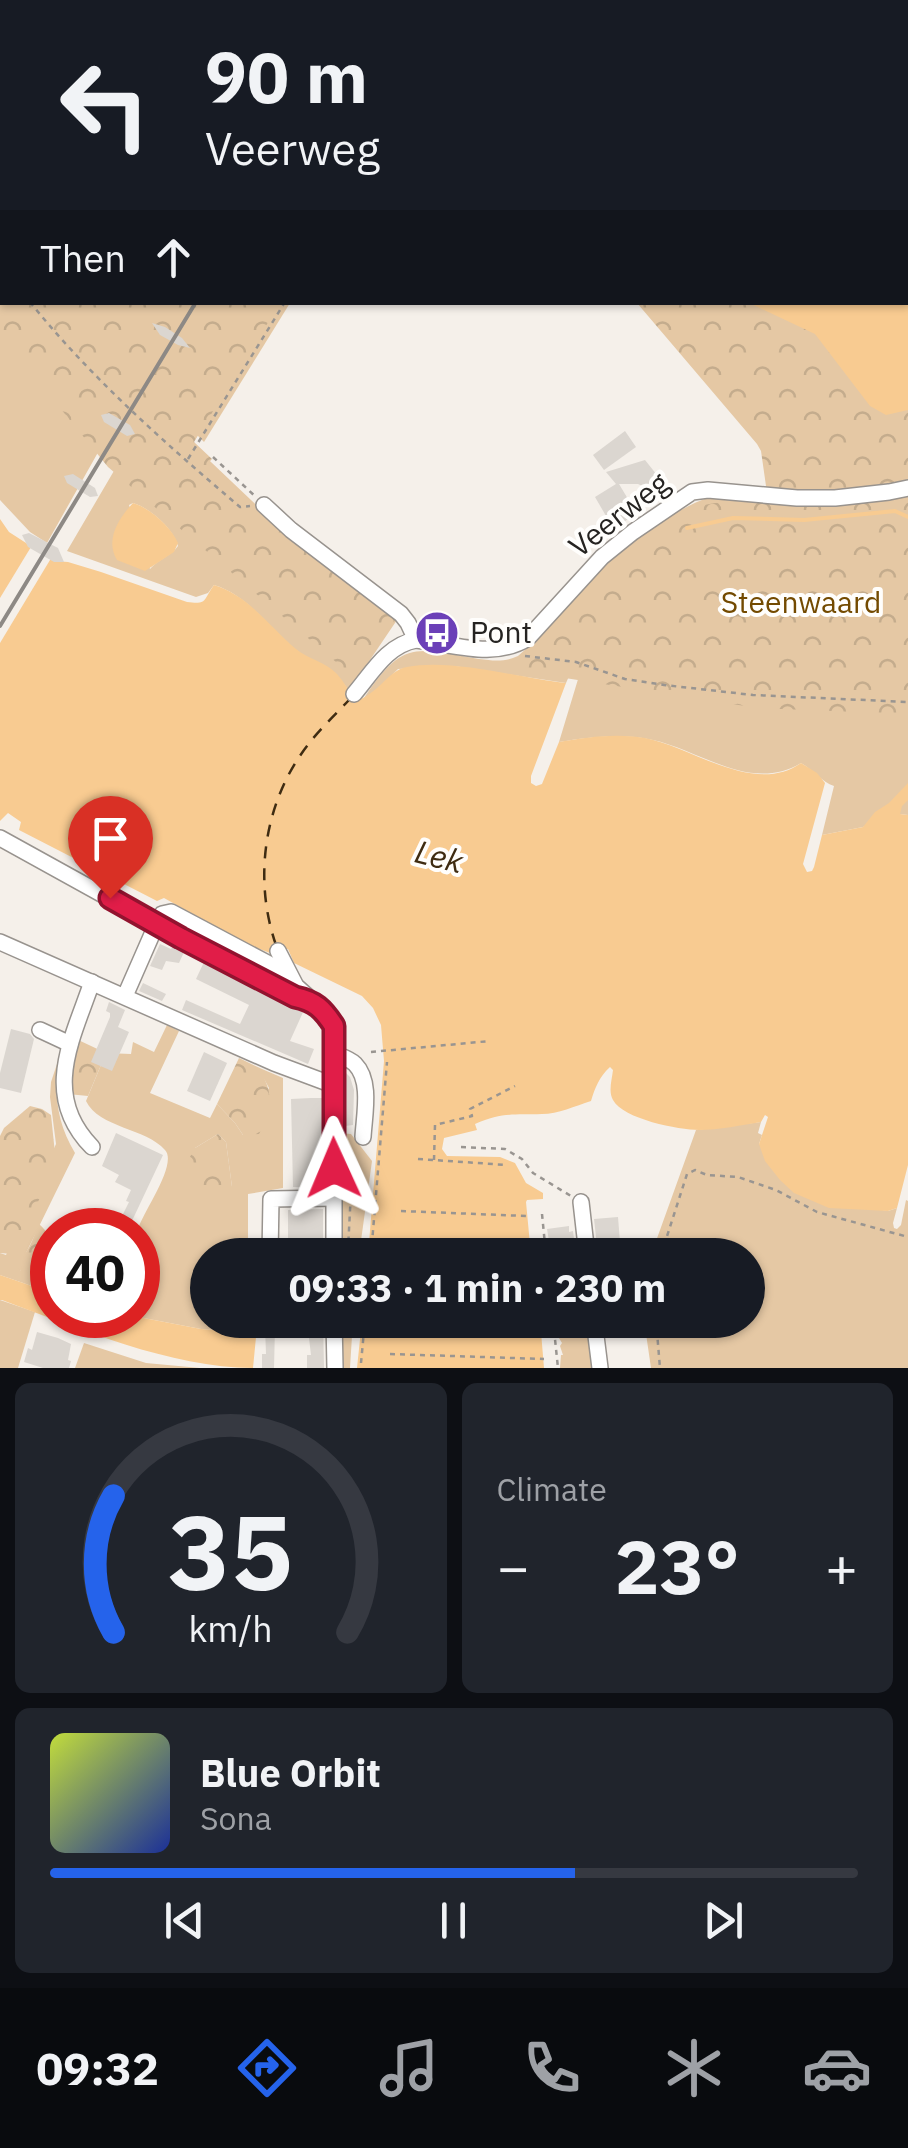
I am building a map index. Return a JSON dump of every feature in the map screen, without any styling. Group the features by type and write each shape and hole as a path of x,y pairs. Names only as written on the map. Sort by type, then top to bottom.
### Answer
{"street":[{"name":"Veerweg","path":"512,646 528,638 602,556 692,492 836,498 908,488"},
{"path":"264,505 401,614 416,640"},
{"path":"354,694 388,653 406,642 485,650 512,646"},
{"path":"0,838 181,938 295,997 309,1000"},
{"path":"125,996 157,923 162,914 170,912 287,970"},
{"path":"0,942 274,1063 334,1084"},
{"path":"278,951 296,986 325,1012 334,1026 334,1238"},
{"path":"92,982 63,1073 68,1114 78,1133 92,1146"},
{"path":"40,1030 70,1044"},
{"path":"333,1052 352,1061 362,1074 365,1089 357,1146"},
{"path":"270,1238 271,1200 334,1198"},
{"path":"581,1202 584,1238"},
{"path":"334,1338 334,1368"},
{"path":"596,1338 600,1368"}],"path":[{"path":"32,305 65,346 240,507 264,505"},
{"path":"187,461 283,305"},
{"path":"213,457 264,505"},
{"path":"512,646 528,658 576,662 625,679 664,685 752,695 908,702"},
{"path":"371,1052 490,1040"},
{"path":"371,1238 387,1062"},
{"path":"434,1160 435,1125 472,1116 470,1109 515,1086"},
{"path":"334,1138 357,1146 349,1238"},
{"path":"461,1147 505,1149 522,1159 533,1173 581,1202"},
{"path":"418,1159 507,1165"},
{"path":"666,1238 687,1174 694,1170 706,1175 738,1177 776,1190 817,1212 908,1236"},
{"path":"401,1211 526,1216"},
{"path":"542,1214 544,1238"},
{"path":"362,1363 364,1338"},
{"path":"555,1338 558,1368"},
{"path":"658,1338 660,1368"},
{"path":"390,1354 544,1360"}],"green space":[{"path":"0,305 6,305 132,392 47,543 30,532 0,500"},
{"path":"0,305 279,305 194,442 212,459 204,473 250,514 267,514 398,617 350,674 108,467 0,334"},
{"path":"211,305 289,305 204,442 182,420"},
{"name":"Steenwaard","path":"639,305 908,305 908,714 758,708 552,676 513,665 535,647 615,561 677,517 715,503 768,500 757,444"},
{"path":"152,406 290,537 399,617 349,691 332,672 300,653 227,590 214,585 208,593 196,597 67,551","holes":["129,505 140,506 166,526 178,546 150,569"]},
{"path":"908,497 908,815 822,835 834,786 801,763 764,774 727,767 642,738 606,736 559,742 579,676 570,674 566,683 454,666 398,669 364,698 389,665 412,652 440,652 495,661 518,656 616,554 663,520 708,498"},
{"path":"167,1025 179,1031 150,1093 210,1118 217,1104 243,1135 269,1088 262,1069 283,1078 283,1188 248,1194 248,1238 190,1238 190,1327 160,1321 160,1208 148,1208 167,1166 165,1150 101,1117 86,1101 106,1053 131,1054 133,1042 154,1052","holes":["218,1134 226,1142 232,1187 195,1148"]},
{"path":"74,1038 106,1053 88,1096 68,1094"},
{"path":"239,1058 262,1069 269,1091 268,1110 259,1134 243,1135 217,1104"},
{"path":"58,1061 58,1108 75,1153 48,1208 30,1208 30,1245 18,1262 21,1271 30,1263 30,1285 0,1275 0,1253 6,1255 56,1144 51,1082"},
{"path":"30,1106 51,1115 56,1163 35,1208 30,1208 30,1219 12,1254 0,1253 0,1136"},
{"path":"761,1122 759,1144 870,1208 897,1208 894,1228 901,1225 908,1201 908,1368 651,1368 647,1338 765,1338 765,1238 657,1238 696,1130"},
{"path":"340,1133 351,1134 372,1161 361,1238 339,1238"},
{"path":"218,1134 226,1142 232,1187 224,1192 203,1193 182,1171 195,1148"},
{"path":"30,1243 30,1276 14,1262"},
{"path":"0,1300 30,1310 30,1328 18,1368 0,1368"},
{"path":"340,1338 352,1338 350,1368 340,1368"},
{"path":"559,1338 593,1338 597,1368 560,1368"},
{"path":"84,1343 146,1363 200,1368 75,1368"}],"water":[{"path":"753,305 908,305 908,410 886,415 870,406 815,334"},
{"path":"133,503 159,519 178,543 174,552 145,571 117,560 112,545 122,516"},
{"name":"Lek","path":"0,519 9,532 54,561 101,572 187,602 202,602 214,585 238,596 296,649 333,670 355,701 400,669 425,665 465,667 566,683 531,776 531,783 536,786 542,784 559,742 602,736 645,738 744,772 783,772 801,763 825,783 803,864 807,872 814,867 822,835 863,827 908,783 908,800 900,814 908,815 908,1165 897,1208 829,1208 794,1193 765,1161 759,1144 768,1117 765,1115 761,1122 699,1130 666,1126 628,1113 612,1097 610,1067 591,1101 554,1113 493,1118 475,1124 477,1130 444,1138 442,1149 447,1156 500,1157 515,1163 526,1183 543,1193 543,1199 526,1202 529,1238 369,1238 384,1061 381,1025 373,1008 362,996 294,963 288,949 270,953 247,944 164,898 157,901 19,830 21,822 8,813 0,821"},
{"path":"0,1275 30,1285 30,1311 0,1300"},
{"path":"160,1321 190,1327 190,1338 256,1338 253,1368 158,1354 106,1338 160,1338"},
{"path":"360,1338 542,1338 544,1368 357,1368"}],"pier":[{"path":"34,542 53,555 0,643 0,598"}],"building":[{"path":"152,323 182,338 190,348 160,335"},
{"path":"109,413 130,425 135,434 127,436 104,422 101,415"},
{"path":"625,431 636,447 604,470 593,455"},
{"path":"645,460 661,480 653,491 638,484 619,484 637,514 613,528 595,497 616,484 606,472"},
{"path":"73,474 95,488 98,496 90,497 67,483 64,476"},
{"path":"29,533 58,548 64,562 54,562 28,547 22,535"},
{"path":"160,944 184,952 179,963 166,961 162,970 150,966"},
{"path":"204,962 290,1007 304,1010 290,1041 314,1049 308,1064 182,1010 186,1000 240,1024 249,1005 196,979"},
{"path":"143,983 166,994 162,1001 139,991"},
{"path":"109,1002 125,1010 118,1027 129,1032 112,1071 91,1062 110,1017 106,1011"},
{"path":"11,1029 34,1039 21,1093 0,1088"},
{"path":"204,1052 227,1063 210,1101 187,1091"},
{"path":"345,1072 354,1090 353,1125 345,1126"},
{"path":"323,1098 323,1187 293,1187 291,1099"},
{"path":"116,1133 163,1155 138,1208 126,1208 131,1190 115,1182 119,1175 102,1166"},
{"path":"323,1209 323,1238 288,1238 288,1210"},
{"path":"618,1217 620,1238 596,1238 594,1219"},
{"path":"569,1226 574,1238 548,1238 547,1229"},
{"path":"35,1338 58,1338 71,1344 69,1368 43,1368 24,1362 28,1348 32,1350"},
{"path":"265,1338 275,1338 274,1368 262,1368 262,1354 266,1354"},
{"path":"309,1338 323,1338 324,1368 307,1368 307,1355 311,1355"}],"waterway":[{"path":"687,528 733,518 804,520 895,511 908,517"}],"ferry route":[{"path":"276,945 269,920 264,868 272,816 292,768 349,700"}],"railway":[{"path":"0,626 194,305"}],"place":[{"name":"Pont","path":"437,633"}],"route":[{"path":"110,898 295,997 309,1000 325,1012 334,1026 334,1168"}]}
